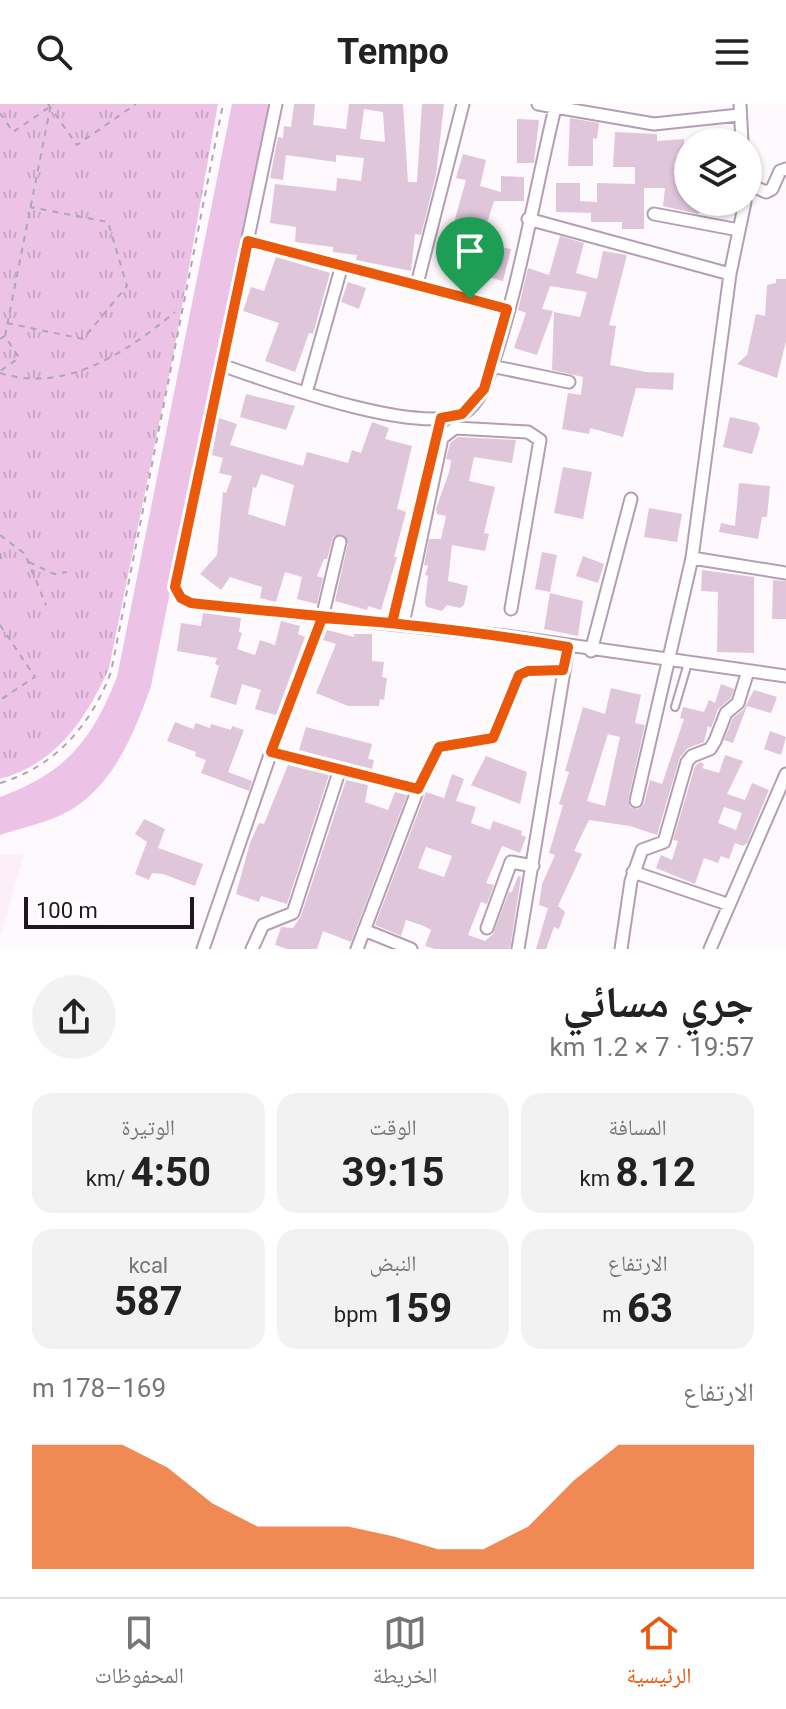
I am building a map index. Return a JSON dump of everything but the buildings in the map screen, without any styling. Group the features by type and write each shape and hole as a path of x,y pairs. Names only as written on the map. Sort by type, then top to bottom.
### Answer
{"street":[{"path":"276,104 175,587 178,594 191,603 398,624 786,676"},
{"path":"417,284 463,104"},
{"path":"538,104 654,124 739,110"},
{"path":"221,365 361,410 441,418 470,408 484,389 491,366 555,108"},
{"path":"762,190 772,189 780,171 786,169"},
{"path":"654,214 739,230"},
{"path":"636,801 692,558 730,274 742,216"},
{"path":"528,219 730,274"},
{"path":"248,241 507,309"},
{"path":"306,393 342,265"},
{"path":"491,366 569,382"},
{"path":"398,624 441,418"},
{"path":"398,624 442,438 455,428 528,432 537,435 540,440 511,609"},
{"path":"591,651 631,499"},
{"path":"203,949 271,752 322,618 340,542"},
{"path":"692,558 786,573"},
{"path":"518,949 568,647"},
{"path":"357,949 418,789 439,747 493,738 519,675 528,671 563,670"},
{"path":"621,949 633,872 642,850 664,842 687,762 692,756 710,749 726,713 738,703 748,671"},
{"path":"271,752 418,789"},
{"path":"252,949 263,925 293,913 340,769"},
{"path":"710,949 786,774"},
{"path":"487,928 509,864 513,860 533,866"},
{"path":"633,872 727,904"},
{"path":"364,930 411,949"}],"lane":[{"path":"470,299 486,238"},
{"path":"675,707 688,663"}],"path":[{"path":"51,105 77,145 136,104"},
{"path":"0,783 19,777 61,751 98,704 111,672 223,104"},
{"path":"0,113 13,132 51,105"},
{"path":"0,372 19,358 5,336 51,105"},
{"path":"7,323 83,339 127,286 108,222 30,207"},
{"path":"0,372 16,378 55,376 102,363 135,344 175,312"},
{"path":"0,339 5,336"},
{"path":"0,535 25,554 46,605"},
{"path":"0,553 2,562"},
{"path":"28,562 54,574 67,572"},
{"path":"0,625 35,677 0,700"}],"shaded area":[{"path":"0,854 24,855 0,937"}],"green space":[{"path":"0,104 218,104 175,346 109,668 91,704 67,737 38,762 0,779"},
{"path":"232,104 269,104 151,686 127,745 90,796 54,818 0,835 0,797 43,777 74,752 97,719 117,677"}],"route":[{"path":"470,299 248,241 205,433 175,587 181,598 191,603 322,618 505,636 568,647 563,670 528,671 519,675 493,738 439,747 418,789 271,752 322,618 369,621 392,623 441,418 462,414 484,389 507,309 470,299"}]}
